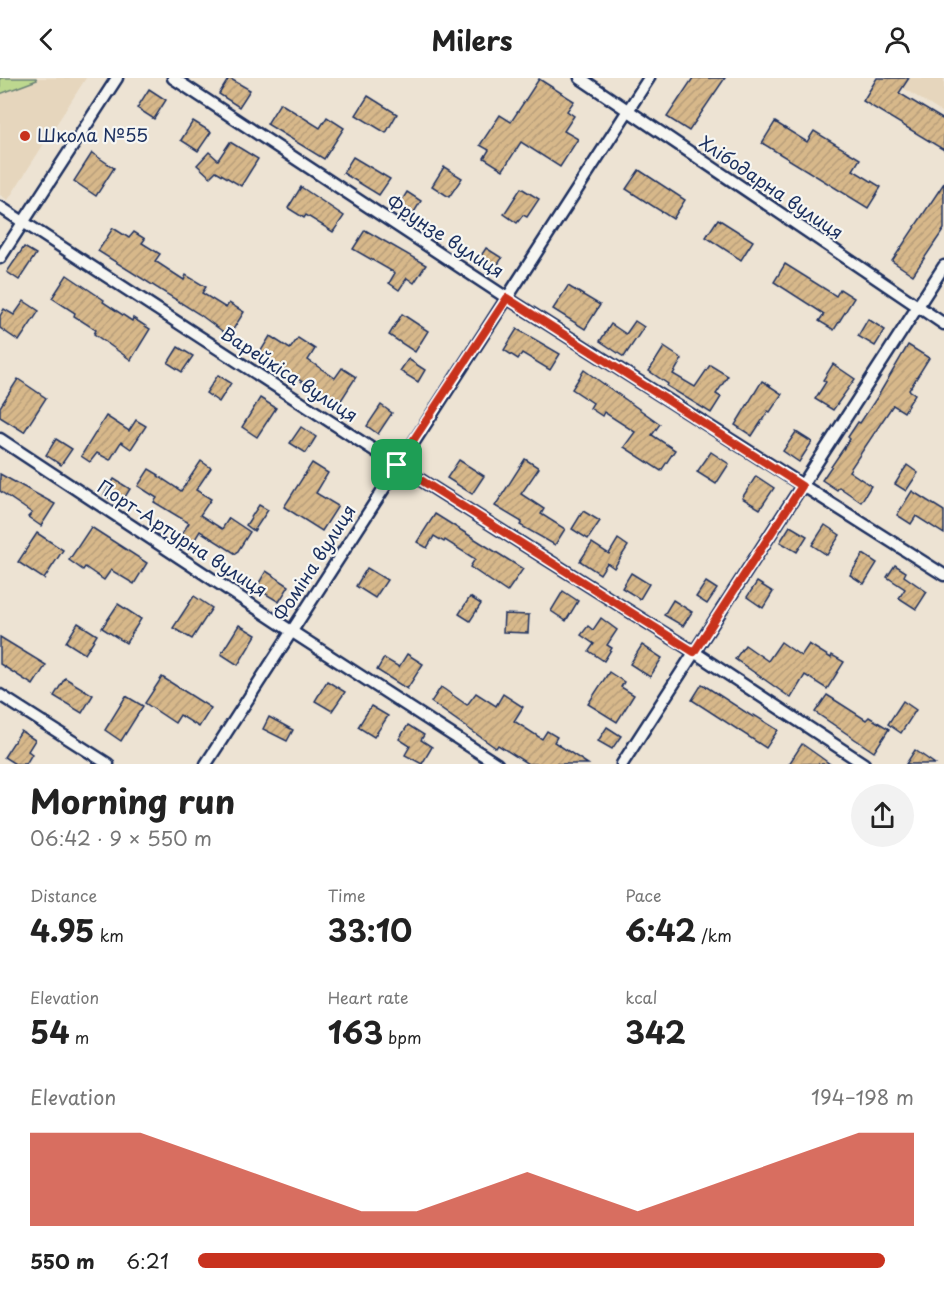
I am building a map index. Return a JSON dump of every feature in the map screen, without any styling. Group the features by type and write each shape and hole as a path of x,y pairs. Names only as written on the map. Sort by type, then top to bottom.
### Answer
{"street":[{"path":"0,258 117,78"},
{"name":"Фрунзе вулиця","path":"173,78 507,298 944,575"},
{"name":"Хлібодарна вулиця","path":"580,78 944,324"},
{"name":"Фоміна вулиця","path":"206,764 649,78"},
{"name":"Варейкіса вулиця","path":"0,207 397,465 694,652 864,764"},
{"path":"622,764 944,266"},
{"name":"Порт-Артурна вулиця","path":"0,439 497,764"},
{"path":"0,695 108,764"}],"shaded area":[{"name":"Школа №55","path":"0,78 86,78 8,200 0,195"},
{"path":"888,78 944,78 944,114"}],"green space":[{"path":"0,78 36,78 37,80 0,94"}],"building":[{"path":"229,78 250,90 239,107 219,94"},
{"path":"693,78 725,78 689,131 667,117"},
{"path":"877,78 909,78 899,93 944,120 944,150 863,101"},
{"path":"539,79 574,101 567,111 574,116 564,131 578,139 560,167 521,142 503,170 484,158 489,150 480,145 500,115 511,122"},
{"path":"149,89 166,100 154,119 137,108"},
{"path":"368,96 397,114 386,133 356,115"},
{"path":"280,103 320,128 327,117 344,128 324,159 267,124"},
{"path":"193,121 211,132 198,151 181,140"},
{"path":"775,122 807,142 814,131 860,159 853,170 881,187 868,208 762,143"},
{"path":"230,142 258,159 241,186 216,171 210,177 197,165 209,152 218,160"},
{"path":"92,153 114,168 96,196 74,181"},
{"path":"353,157 390,179 379,195 343,173"},
{"path":"444,167 462,178 449,197 432,186"},
{"path":"639,170 685,200 673,219 626,189"},
{"path":"944,183 944,229 913,275 892,261"},
{"path":"301,187 344,216 333,232 306,215 304,218 288,208"},
{"path":"521,188 539,199 527,217 523,215 517,223 504,214"},
{"path":"407,192 421,201 411,217 397,208"},
{"path":"718,219 753,241 741,260 706,237"},
{"path":"113,228 129,238 134,232 145,239 142,243 160,254 155,261 184,280 186,275 206,287 202,293 226,308 229,303 244,312 229,336 199,314 98,251"},
{"path":"365,230 426,265 414,283 407,278 399,290 389,283 395,273 353,249"},
{"path":"24,247 36,254 19,280 7,272"},
{"path":"486,248 502,258 493,272 477,262"},
{"path":"785,264 836,296 840,289 854,298 834,330 819,321 824,314 774,282"},
{"path":"67,275 132,321 133,318 150,329 131,360 94,334 96,330 74,316 75,313 52,298"},
{"path":"568,286 600,305 585,329 553,309"},
{"path":"24,301 39,311 19,341 0,328 0,316 4,309 14,315"},
{"path":"402,314 428,331 415,352 389,335"},
{"path":"868,319 885,330 875,346 858,336"},
{"path":"635,321 644,327 624,357 600,341 611,324 626,334"},
{"path":"517,329 560,354 550,370 522,353 518,359 504,350"},
{"path":"270,336 290,349 298,338 315,349 308,360 335,378 342,368 356,377 338,405 259,354"},
{"path":"908,345 929,358 909,390 915,394 904,412 893,405 849,471 871,486 861,502 839,487 837,490 822,480 850,439 848,437 858,422 860,423 878,396"},
{"path":"178,347 193,356 182,372 168,363"},
{"path":"664,347 682,359 673,374 695,387 710,365 728,376 716,394 721,397 711,413 667,386 668,384 649,371"},
{"path":"408,359 425,370 418,382 400,371"},
{"path":"833,364 855,379 833,410 815,399 826,382 823,380"},
{"path":"584,370 660,424 652,435 675,450 661,471 624,447 635,432 604,412 602,416 590,408 593,403 572,389"},
{"path":"218,375 231,383 219,402 206,393"},
{"path":"18,379 46,398 24,432 0,417 0,407"},
{"path":"762,381 782,394 752,436 735,425"},
{"path":"260,398 276,408 257,437 242,427"},
{"path":"381,405 392,413 378,434 367,426"},
{"path":"106,416 129,431 136,420 146,426 131,449 121,442 110,460 97,453 90,462 81,456"},
{"path":"301,427 316,437 306,453 290,443"},
{"path":"796,432 812,442 799,462 783,451"},
{"path":"56,439 72,449 61,465 46,455"},
{"path":"711,452 729,464 716,484 697,472"},
{"path":"525,459 539,468 521,494 544,509 541,514 565,529 555,545 520,525 522,522 495,506"},
{"path":"459,460 484,476 472,494 447,478"},
{"path":"201,461 211,468 196,490 211,499 200,515 222,529 229,518 250,532 236,554 200,531 189,549 177,541 189,523 154,502 157,498 138,486 149,469 181,491"},
{"path":"312,463 328,473 316,493 338,506 322,531 284,507"},
{"path":"907,465 918,473 906,491 895,484"},
{"path":"0,474 55,504 41,526 28,517 32,513 0,491"},
{"path":"756,476 774,488 760,509 742,498"},
{"path":"114,479 130,489 120,505 104,495"},
{"path":"912,491 944,511 944,534 916,516 911,524 897,515"},
{"path":"259,505 268,510 254,531 246,525"},
{"path":"583,511 600,521 588,539 572,529"},
{"path":"435,514 523,569 507,592 470,567 475,559 445,540 444,542 434,536 427,548 417,542"},
{"path":"825,525 840,535 827,555 812,545"},
{"path":"790,526 807,536 797,552 780,542"},
{"path":"91,527 147,563 134,584 111,570 104,580 85,567 83,570 69,560"},
{"path":"37,533 63,550 44,579 18,562"},
{"path":"618,539 628,546 614,568 607,563 600,574 580,561 592,543 609,554"},
{"path":"863,554 877,563 864,584 850,575"},
{"path":"895,565 906,572 904,576 927,592 916,609 899,598 905,589 887,577"},
{"path":"367,568 387,580 375,598 356,586"},
{"path":"266,571 289,586 279,602 256,588"},
{"path":"631,573 649,584 640,599 622,588"},
{"path":"706,582 717,589 707,604 696,597"},
{"path":"757,582 773,592 763,608 747,597"},
{"path":"563,591 578,601 566,621 551,611"},
{"path":"194,596 212,608 192,639 173,628"},
{"path":"470,597 481,604 470,621 459,614"},
{"path":"673,600 692,612 683,626 664,615"},
{"path":"118,604 141,619 126,643 102,628"},
{"path":"504,614 529,615 528,633 503,632"},
{"path":"601,618 617,630 607,645 612,648 604,661 589,651 594,644 581,635 588,626 593,630"},
{"path":"78,623 97,635 85,654 66,642"},
{"path":"239,625 256,635 238,665 221,654"},
{"path":"0,637 46,665 33,685 0,664"},
{"path":"781,642 801,656 809,644 831,658 832,655 844,662 827,689 805,675 791,698 735,659 745,645 768,661"},
{"path":"642,645 662,658 650,677 630,664"},
{"path":"407,654 423,664 407,689 377,670 384,658 399,667"},
{"path":"609,672 624,682 621,687 634,695 617,722 588,704"},
{"path":"162,677 211,708 199,727 180,715 175,723 145,703"},
{"path":"65,678 93,695 82,713 54,696"},
{"path":"327,681 345,692 332,711 315,701"},
{"path":"702,684 753,717 754,715 778,730 766,748 692,700"},
{"path":"441,687 467,705 476,693 496,706 503,694 523,707 514,721 542,739 547,731 557,737 554,742 588,764 528,764 498,745 496,748 431,702"},
{"path":"827,695 866,720 869,717 889,729 874,752 815,712"},
{"path":"126,696 143,706 121,741 105,730"},
{"path":"903,701 916,710 901,733 888,724"},
{"path":"371,706 388,716 374,737 358,727"},
{"path":"269,717 293,730 287,741 263,729"},
{"path":"408,725 424,735 421,740 432,747 422,764 405,755 410,746 399,739"},
{"path":"607,727 621,736 612,749 598,741"},
{"path":"21,731 35,740 28,751 32,754 26,764 15,764 4,757"},
{"path":"802,744 819,756 830,764 789,764"},
{"path":"915,750 935,764 906,764"}],"place":[{"name":"Школа №55","path":"25,136"}],"route":[{"path":"507,298 802,486 694,652 397,465 507,298"}]}
